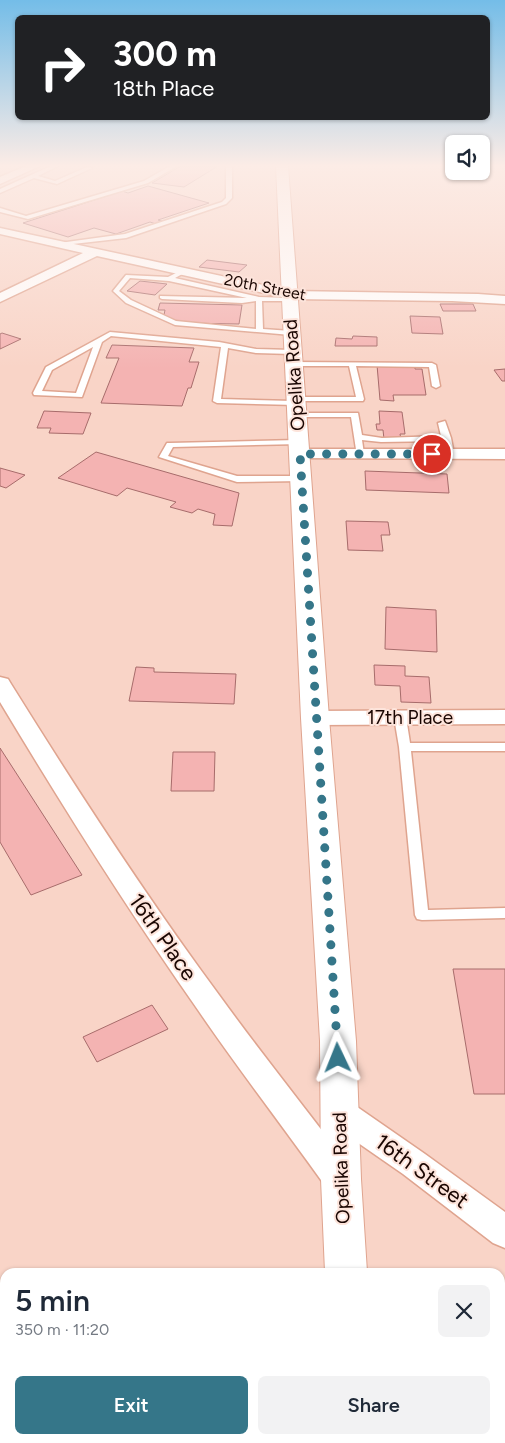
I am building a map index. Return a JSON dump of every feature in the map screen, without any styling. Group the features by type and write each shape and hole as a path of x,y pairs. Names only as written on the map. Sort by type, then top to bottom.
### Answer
{"main road":[{"name":"Opelika Road","path":"286,233 315,718 338,1041 341,1180 346,1268"}],"street":[{"name":"20th Street","path":"6,233 184,271 290,297 463,296 505,300"},
{"path":"0,298 94,252"},
{"path":"300,458 448,446 505,454"},
{"name":"16th Place","path":"0,684 97,840 161,935 239,1046 341,1180"},
{"name":"17th Place","path":"315,718 505,717"},
{"name":"16th Street","path":"339,1112 414,1164 505,1232"}],"lane":[{"path":"55,244 126,236 134,233"},
{"path":"169,279 184,271"},
{"path":"259,299 169,279 128,276 116,291 123,299 156,312 166,320 175,323 260,331 292,349 352,364 432,365 436,386"},
{"path":"162,297 242,301 290,297"},
{"path":"259,299 260,331"},
{"path":"99,340 79,395 37,394 49,369 99,340 110,334 225,345 256,351 292,349"},
{"path":"225,345 217,402 296,406 355,416 360,454"},
{"path":"296,406 360,399 352,364"},
{"path":"400,435 448,446 442,423"},
{"path":"358,437 380,436 381,440 416,438"},
{"path":"170,445 300,458 237,479 163,458 170,445"},
{"path":"400,717 405,747 422,915 505,912"},
{"path":"405,747 505,747"}],"building":[{"path":"56,233 79,233 68,237"},
{"path":"207,260 247,265 239,272 199,267"},
{"path":"140,281 167,284 155,295 127,291"},
{"path":"160,303 242,305 239,324 180,323 167,318 164,315 165,310 158,310"},
{"path":"440,304 473,304 476,311 443,311"},
{"path":"410,316 440,317 443,334 412,333"},
{"path":"0,334 21,339 0,349"},
{"path":"353,336 377,337 377,346 335,346 336,338 352,339"},
{"path":"112,345 194,348 189,362 199,362 191,388 188,388 182,406 101,403 119,358 106,358"},
{"path":"377,365 415,366 415,369 422,369 426,395 393,395 394,401 380,400"},
{"path":"505,369 505,381 502,381 494,370"},
{"path":"44,411 91,413 83,434 49,433 51,428 37,428"},
{"path":"379,411 402,412 405,434 400,434 401,439 384,439 383,430 377,430 376,424 380,424"},
{"path":"96,452 239,493 232,526 213,525 215,514 198,509 192,513 170,507 176,502 127,488 117,496 58,478"},
{"path":"0,468 25,475 6,488 0,486"},
{"path":"365,471 447,474 449,493 366,490"},
{"path":"346,521 388,522 390,535 381,535 383,551 348,550"},
{"path":"386,607 436,610 437,652 385,649"},
{"path":"374,665 405,666 405,676 429,677 431,703 401,702 400,686 375,685"},
{"path":"136,667 154,668 154,672 236,674 234,704 129,701"},
{"path":"0,748 82,875 31,895 0,842"},
{"path":"173,752 215,752 214,791 171,791"},
{"path":"453,969 505,969 505,1094 474,1094"},
{"path":"152,1005 168,1029 97,1062 83,1037"}],"route":[{"path":"338,1058 315,718 300,454 432,454"}]}
